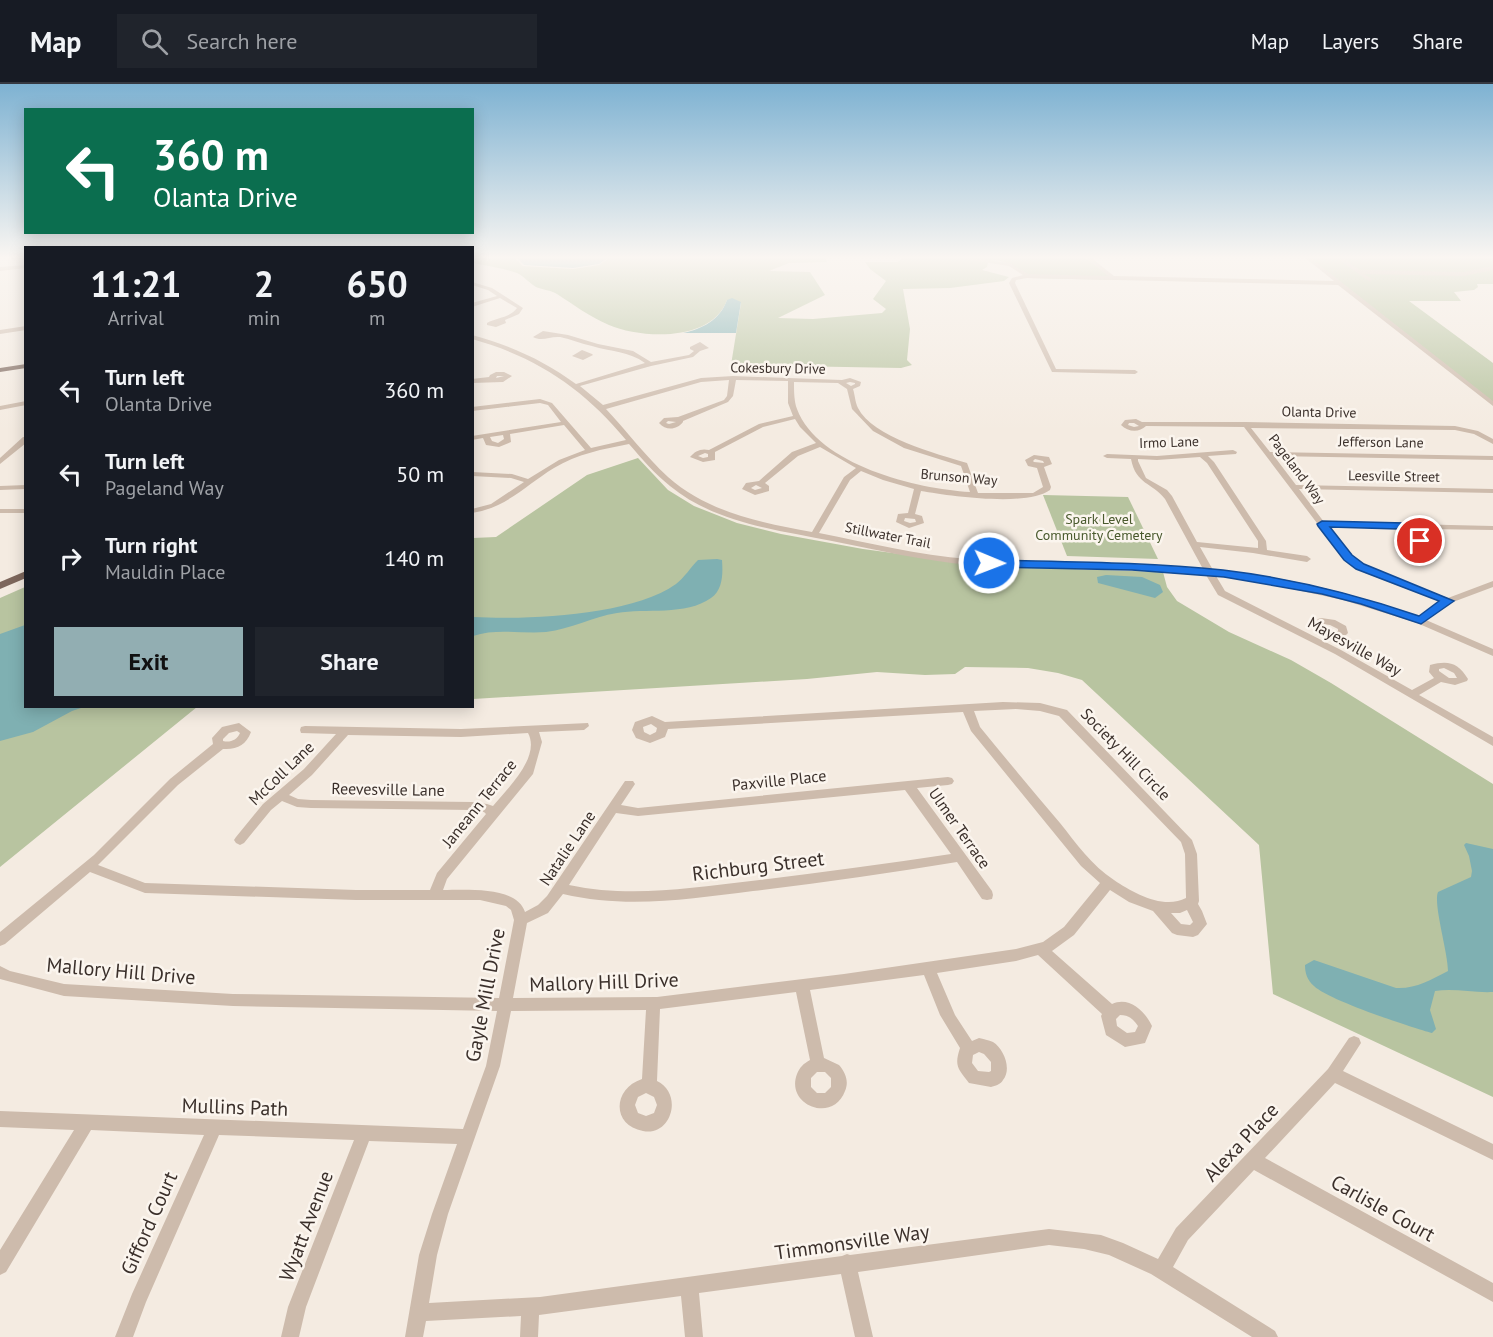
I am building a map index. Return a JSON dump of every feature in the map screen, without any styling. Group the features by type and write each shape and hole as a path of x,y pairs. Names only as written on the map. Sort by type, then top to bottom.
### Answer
{"main road":[{"path":"0,368 24,364"},
{"path":"0,576 24,565"},
{"path":"0,586 24,575"}],"street":[{"path":"501,320 512,314"},
{"path":"1027,314 1054,371 1135,372"},
{"path":"1380,314 1493,404"},
{"path":"0,332 24,328"},
{"path":"550,335 566,335 597,346 627,350 641,356 650,364"},
{"name":"Stillwater Trail","path":"474,338 523,354 575,386 601,408 665,478 698,501 748,520 814,535 964,562 1132,567 1210,572 1323,591 1421,620 1493,652"},
{"path":"587,352 597,346"},
{"path":"575,386 650,364 691,356 698,350"},
{"path":"678,420 726,401 730,396 733,378"},
{"name":"Cokesbury Drive","path":"601,408 687,382 733,378 841,382 850,388 853,405 869,425 906,446 962,463 967,469 974,494"},
{"path":"474,381 492,379"},
{"path":"710,452 761,425 796,417 791,399 791,380"},
{"path":"474,409 540,400 550,404 590,451"},
{"path":"0,408 24,403"},
{"name":"Brunson Way","path":"796,417 820,444 861,468 918,488 974,494 1029,495 1046,490 1047,484 1040,466"},
{"path":"474,438 486,436 489,443 499,445 508,441 506,433 565,423"},
{"name":"Olanta Drive","path":"1141,424 1455,428 1476,432 1493,442"},
{"name":"Pageland Way","path":"1245,424 1348,558 1360,566 1448,601"},
{"path":"0,462 24,441"},
{"path":"474,511 489,508 553,466 590,451 631,441"},
{"path":"760,483 795,454 820,444"},
{"name":"Irmo Lane","path":"1107,456 1202,455 1233,452"},
{"name":"Jefferson Lane","path":"1268,454 1493,458"},
{"path":"1202,455 1210,462 1262,541 1263,551"},
{"name":"Mayesville Way","path":"1135,457 1134,461 1141,476 1167,495 1210,572 1217,589 1227,597 1314,640 1493,742"},
{"path":"814,535 847,478 861,468"},
{"path":"474,474 512,476 530,482"},
{"path":"0,488 24,487"},
{"name":"Leesville Street","path":"1294,487 1493,491"},
{"path":"911,515 918,488"},
{"path":"0,511 24,511"},
{"path":"1322,524 1493,528"},
{"path":"1401,526 1415,540 1431,540 1431,536 1419,526"},
{"path":"1195,544 1263,551 1307,559"},
{"path":"1421,620 1448,601 1493,584"},
{"path":"1314,640 1324,632"},
{"path":"1412,694 1441,678"},
{"name":"Society Hill Circle","path":"663,726 967,708 1050,707 1063,712 1186,840 1191,854 1193,901 1180,908 1158,907 1134,898 1108,883 1085,862 975,728 967,708"},
{"path":"305,730 461,733 584,726"},
{"name":"Janeann Terrace","path":"435,895 441,877 529,771 537,742 534,732 530,729"},
{"name":"McColl Lane","path":"240,840 267,807 324,756 346,730"},
{"path":"0,940 87,866 174,782 220,745"},
{"name":"Paxville Place","path":"613,808 638,812 948,781"},
{"name":"Natalie Lane","path":"521,920 543,909 560,888 629,784"},
{"name":"Ulmer Terrace","path":"901,784 908,786 914,792 987,895"},
{"name":"Reevesville Lane","path":"281,796 311,804 472,806 487,808 494,814"},
{"name":"Richburg Street","path":"560,888 603,896 658,897 840,875 960,857"},
{"name":"Gayle Mill Drive","path":"87,866 145,888 480,896 509,901 517,906 521,920 493,1066 440,1214 429,1255 414,1337"},
{"name":"Mallory Hill Drive","path":"0,972 64,990 233,1000 505,1004 653,1003 1016,956 1047,947 1069,931 1108,883"},
{"name":"Society Hill Circle","path":"1158,907 1177,929 1193,931 1200,924 1196,911 1189,903"},
{"path":"1040,949 1110,1012"},
{"path":"928,968 946,1017 969,1048"},
{"path":"802,985 818,1065"},
{"path":"649,1086 653,1003"},
{"name":"Alexa Place","path":"1161,1271 1182,1234 1333,1074 1354,1043"},
{"path":"1333,1074 1493,1152"},
{"name":"Mullins Path","path":"0,1119 468,1137"},
{"path":"0,1266 86,1124"},
{"name":"Gifford Court","path":"124,1337 138,1300 215,1127"},
{"name":"Wyatt Avenue","path":"290,1337 297,1307 365,1132"},
{"name":"Carlisle Court","path":"1252,1160 1493,1293"},
{"name":"Timmonsville Way","path":"418,1312 531,1307 1050,1237 1080,1240 1116,1248 1161,1271 1269,1337"},
{"path":"847,1263 864,1337"},
{"path":"689,1286 694,1337"},
{"path":"530,1337 531,1307"}],"green space":[{"path":"588,314 718,314 707,324 675,334 639,333 602,322"},
{"path":"739,314 785,314 778,318 813,319 865,314 907,314 910,329 907,360 912,365 901,368 731,365"},
{"path":"1381,314 1427,314 1493,363 1493,402"},
{"path":"638,458 668,490 694,506 737,523 781,534 863,549 989,566 1163,572 1167,587 1177,601 1229,632 1291,660 1331,683 1493,784 1493,1097 1273,994 1259,845 1082,680 1028,668 965,667 955,674 877,672 807,679 474,699 474,538 496,537 587,475"},
{"name":"Spark Level Community Cemetery","path":"1043,495 1128,497 1158,559 1067,556"},
{"path":"24,587 24,708 196,708 0,867 0,598"}],"water":[{"path":"719,314 739,314 736,333 683,333 697,329"},
{"path":"698,560 722,560 718,591 701,604 678,609 617,613 546,632 500,632 474,636 474,617 521,618 578,614 633,603 657,595 682,579"},
{"path":"1106,575 1142,577 1160,585 1163,592 1155,598 1098,583 1097,577"},
{"path":"24,625 24,708 81,708 33,732 0,741 0,634"},
{"path":"1466,843 1493,849 1493,992 1435,991 1430,1010 1436,1029 1432,1033 1352,1005 1322,992 1312,984 1305,971 1305,965 1314,960 1396,988 1429,981 1448,971 1437,898 1438,892 1471,877 1469,856 1464,845"}],"route":[{"path":"989,563 1132,567 1224,574 1323,591 1401,612 1421,620 1442,603 1448,601 1419,588 1379,576 1353,562 1322,524 1401,526 1408,535 1420,541"}]}
